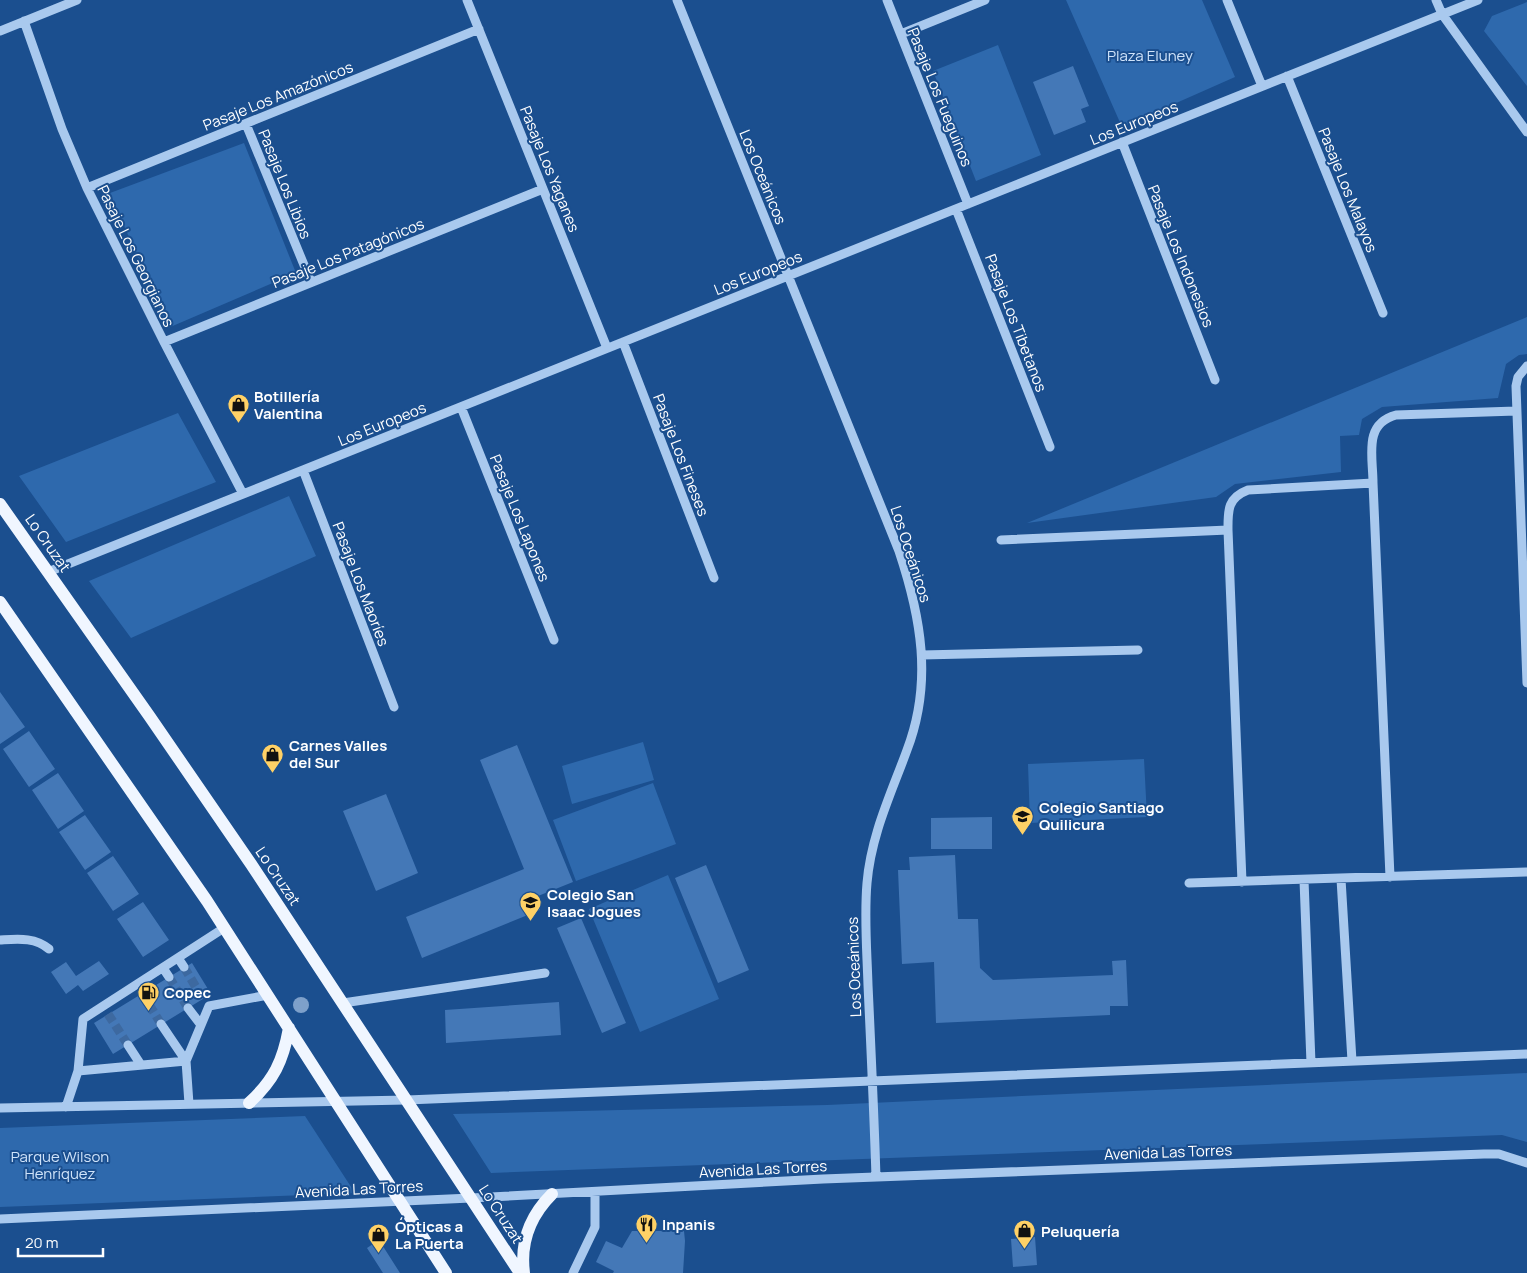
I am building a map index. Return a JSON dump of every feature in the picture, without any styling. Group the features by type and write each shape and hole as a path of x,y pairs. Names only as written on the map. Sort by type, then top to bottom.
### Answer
{"main road":[{"name":"Lo Cruzat","path":"0,504 240,847 522,1273"},
{"path":"0,602 224,928 446,1273"},
{"path":"249,1103 262,1092 272,1079 282,1056 289,1028"},
{"path":"522,1273 523,1245 528,1228 542,1204 552,1194"}],"street":[{"path":"0,31 77,0"},
{"name":"Pasaje Los Yaganes","path":"467,0 607,348"},
{"name":"Los Oceánicos","path":"677,0 899,551 921,634 922,689 917,716 908,748 876,833 870,858 866,910 876,1177"},
{"name":"Pasaje Los Fueguinos","path":"887,0 968,204"},
{"path":"900,34 985,0"},
{"path":"1227,0 1262,86"},
{"path":"1436,0 1442,14 1527,132"},
{"name":"Los Europeos","path":"48,572 1478,0"},
{"name":"Pasaje Los Georgianos","path":"24,22 62,129 87,188 243,494"},
{"name":"Pasaje Los Amazónicos","path":"87,188 479,30"},
{"name":"Pasaje Los Malayos","path":"1287,76 1383,314"},
{"name":"Pasaje Los Libios","path":"246,124 311,282"},
{"name":"Pasaje Los Indonesios","path":"1122,142 1215,380"},
{"name":"Pasaje Los Patagónicos","path":"164,342 543,189"},
{"name":"Pasaje Los Tibetanos","path":"956,209 1050,447"},
{"name":"Pasaje Los Fineses","path":"623,342 714,578"},
{"path":"1527,366 1518,377 1516,386 1527,683"},
{"name":"Pasaje Los Lapones","path":"461,407 554,640"},
{"path":"1390,877 1373,483 1372,439 1374,430 1379,423 1396,415 1516,411"},
{"name":"Pasaje Los Maoríes","path":"303,470 394,707"},
{"path":"1242,882 1228,530 1230,504 1240,493 1248,490 1373,483"},
{"path":"1001,540 1228,530"},
{"path":"922,655 1138,650"},
{"path":"1189,883 1527,872"},
{"path":"1341,879 1352,1061"},
{"path":"1304,880 1311,1063"},
{"path":"66,1106 78,1071 83,1020 106,1010 136,985 224,928"},
{"path":"0,940 27,939 37,941 49,949"},
{"path":"178,958 184,967"},
{"path":"163,968 169,977"},
{"path":"343,1003 545,973"},
{"path":"136,985 142,994"},
{"path":"189,1104 186,1061 201,1025 206,1002 268,995"},
{"path":"188,1008 201,1025"},
{"path":"162,1024 186,1061"},
{"path":"128,1045 141,1065"},
{"path":"0,1108 407,1100 1527,1054"},
{"path":"78,1071 186,1061"},
{"name":"Avenida Las Torres","path":"0,1219 471,1198 876,1177 1484,1154 1500,1154 1527,1163"},
{"path":"573,1273 595,1227 595,1192"}],"green space":[{"name":"Plaza Eluney","path":"1066,0 1202,0 1235,77 1122,127"},
{"path":"1527,2 1527,86 1484,31 1492,16"},
{"path":"998,45 1041,155 976,181 933,71"},
{"path":"244,143 296,273 168,328 110,193"},
{"path":"1527,317 1527,354 1519,355 1506,364 1498,398 1382,407 1362,419 1359,435 1340,436 1341,472 1235,484 1216,497 1027,523"},
{"path":"178,413 216,482 66,542 19,476"},
{"path":"289,496 316,556 131,638 89,581"},
{"path":"643,742 654,780 572,804 562,766"},
{"path":"1144,759 1147,817 1030,823 1028,764"},
{"path":"653,783 676,844 576,881 553,820"},
{"path":"668,875 719,999 640,1032 589,909"},
{"path":"1527,1073 1527,1142 1502,1135 491,1173 453,1114 827,1105"},
{"name":"Parque Wilson Henríquez","path":"305,1116 355,1193 0,1207 0,1128"}],"building":[{"path":"1073,66 1089,106 1081,109 1086,122 1054,135 1033,82"},
{"path":"0,692 25,727 0,744"},
{"path":"29,731 55,769 29,787 3,749"},
{"path":"517,745 573,882 538,896 540,910 422,958 406,917 524,869 480,760"},
{"path":"58,773 84,811 58,829 32,790"},
{"path":"386,794 418,873 376,891 343,811"},
{"path":"85,815 111,852 85,870 59,832"},
{"path":"992,817 992,849 931,849 931,818"},
{"path":"955,855 958,919 978,919 980,968 993,980 1113,975 1112,961 1126,960 1128,1006 1110,1006 1110,1015 936,1023 934,962 902,964 898,870 910,870 909,857"},
{"path":"113,856 139,894 113,911 87,873"},
{"path":"706,865 749,970 718,983 675,878"},
{"path":"143,902 169,940 143,957 117,919"},
{"path":"581,918 626,1023 602,1033 557,928"},
{"path":"99,961 109,974 83,991 78,985 66,994 51,972 66,962 76,976"},
{"name":"Copec","path":"192,963 211,994 113,1054 94,1023"},
{"path":"559,1002 561,1035 446,1043 445,1010"},
{"path":"632,1231 684,1231 683,1273 613,1273 614,1271 596,1262 606,1241 622,1248"},
{"path":"1035,1237 1037,1265 1013,1267 1011,1239"},
{"path":"379,1240 400,1273 383,1273 367,1248"}],"tunnel":[{"path":"184,967 203,999"},
{"path":"169,977 188,1008"},
{"path":"142,993 161,1024"},
{"path":"108,1014 128,1045"}],"place":[{"name":"Botillería Valentina","path":"238,424"},
{"name":"Carnes Valles del Sur","path":"273,773"},
{"name":"Colegio Santiago Quilicura","path":"1023,835"},
{"name":"Colegio San Isaac Jogues","path":"531,922"},
{"name":"Copec","path":"148,1011"},
{"name":"Inpanis","path":"646,1243"},
{"name":"Peluquería","path":"1025,1250"},
{"name":"Ópticas a La Puerta","path":"379,1254"}]}
